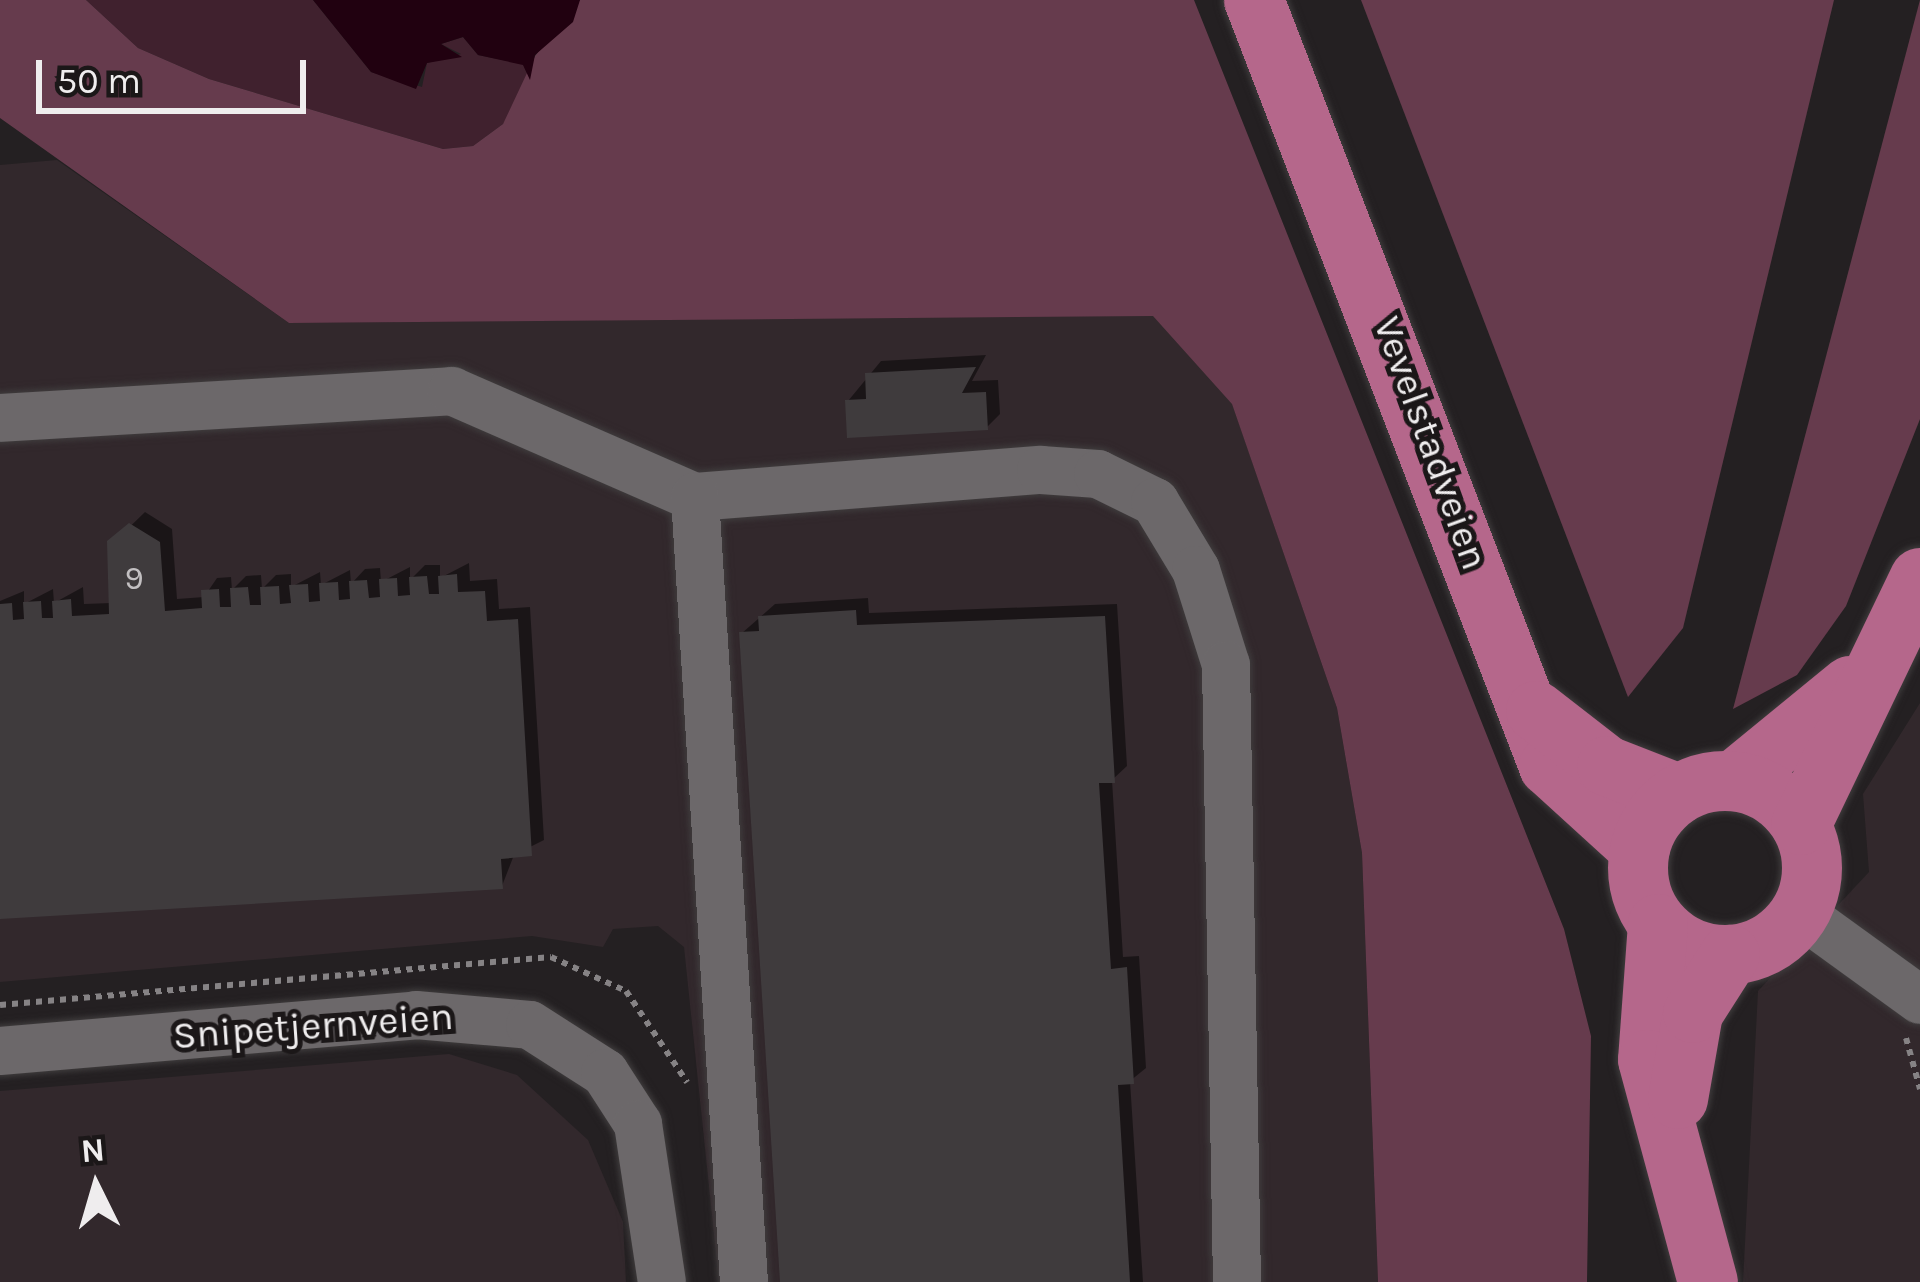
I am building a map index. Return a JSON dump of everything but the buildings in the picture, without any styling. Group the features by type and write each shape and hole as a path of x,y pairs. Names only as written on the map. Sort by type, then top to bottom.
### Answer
{"main road":[{"name":"Vevelstadveien","path":"1254,0 1329,179 1550,766 1640,849"},
{"path":"1801,825 1869,671 1920,578"},
{"path":"1531,707 1607,766 1706,788 1773,795 1801,825 1812,878 1800,913 1770,943 1730,955 1690,948 1658,924 1640,889 1640,849 1706,788 1869,671"},
{"path":"1658,924 1648,1060 1674,1129 1708,1282"},
{"path":"1674,1129 1693,1013 1730,955"}],"street":[{"path":"0,418 452,391 695,497 1041,470 1098,474 1155,502 1196,570 1226,665 1237,1282"},
{"path":"695,497 745,1282"},
{"path":"1800,913 1920,1000"},
{"name":"Snipetjernveien","path":"0,1051 416,1015 530,1024 605,1073 638,1124 662,1282"}],"path":[{"path":"1920,1026 1901,1046 1920,1089"}],"shaded area":[{"path":"0,0 86,0 138,48 209,79 443,149 473,146 503,124 535,56 580,0 1194,0 1564,929 1591,1036 1587,1282 1378,1282 1362,853 1337,708 1232,404 1153,316 289,323 0,118"},
{"path":"86,0 313,0 371,72 422,87 427,63 461,54 441,44 463,37 478,55 523,64 530,80 503,124 473,146 443,149 209,79 138,48"},
{"path":"313,0 580,0 573,22 535,55 530,80 523,65 478,55 463,37 441,44 462,57 427,63 416,89 371,72"},
{"path":"1361,0 1834,0 1683,628 1628,697"},
{"path":"1920,0 1920,419 1846,606 1797,675 1733,709"},
{"path":"57,160 289,323 1153,315 1232,403 1337,708 1362,853 1378,1282 719,1282 684,947 658,926 613,929 603,947 532,936 0,982 0,165"},
{"path":"1920,703 1920,1282 1743,1282 1758,991 1869,872 1863,794"},
{"path":"449,1054 517,1075 588,1140 623,1222 626,1282 0,1282 0,1091"}]}
